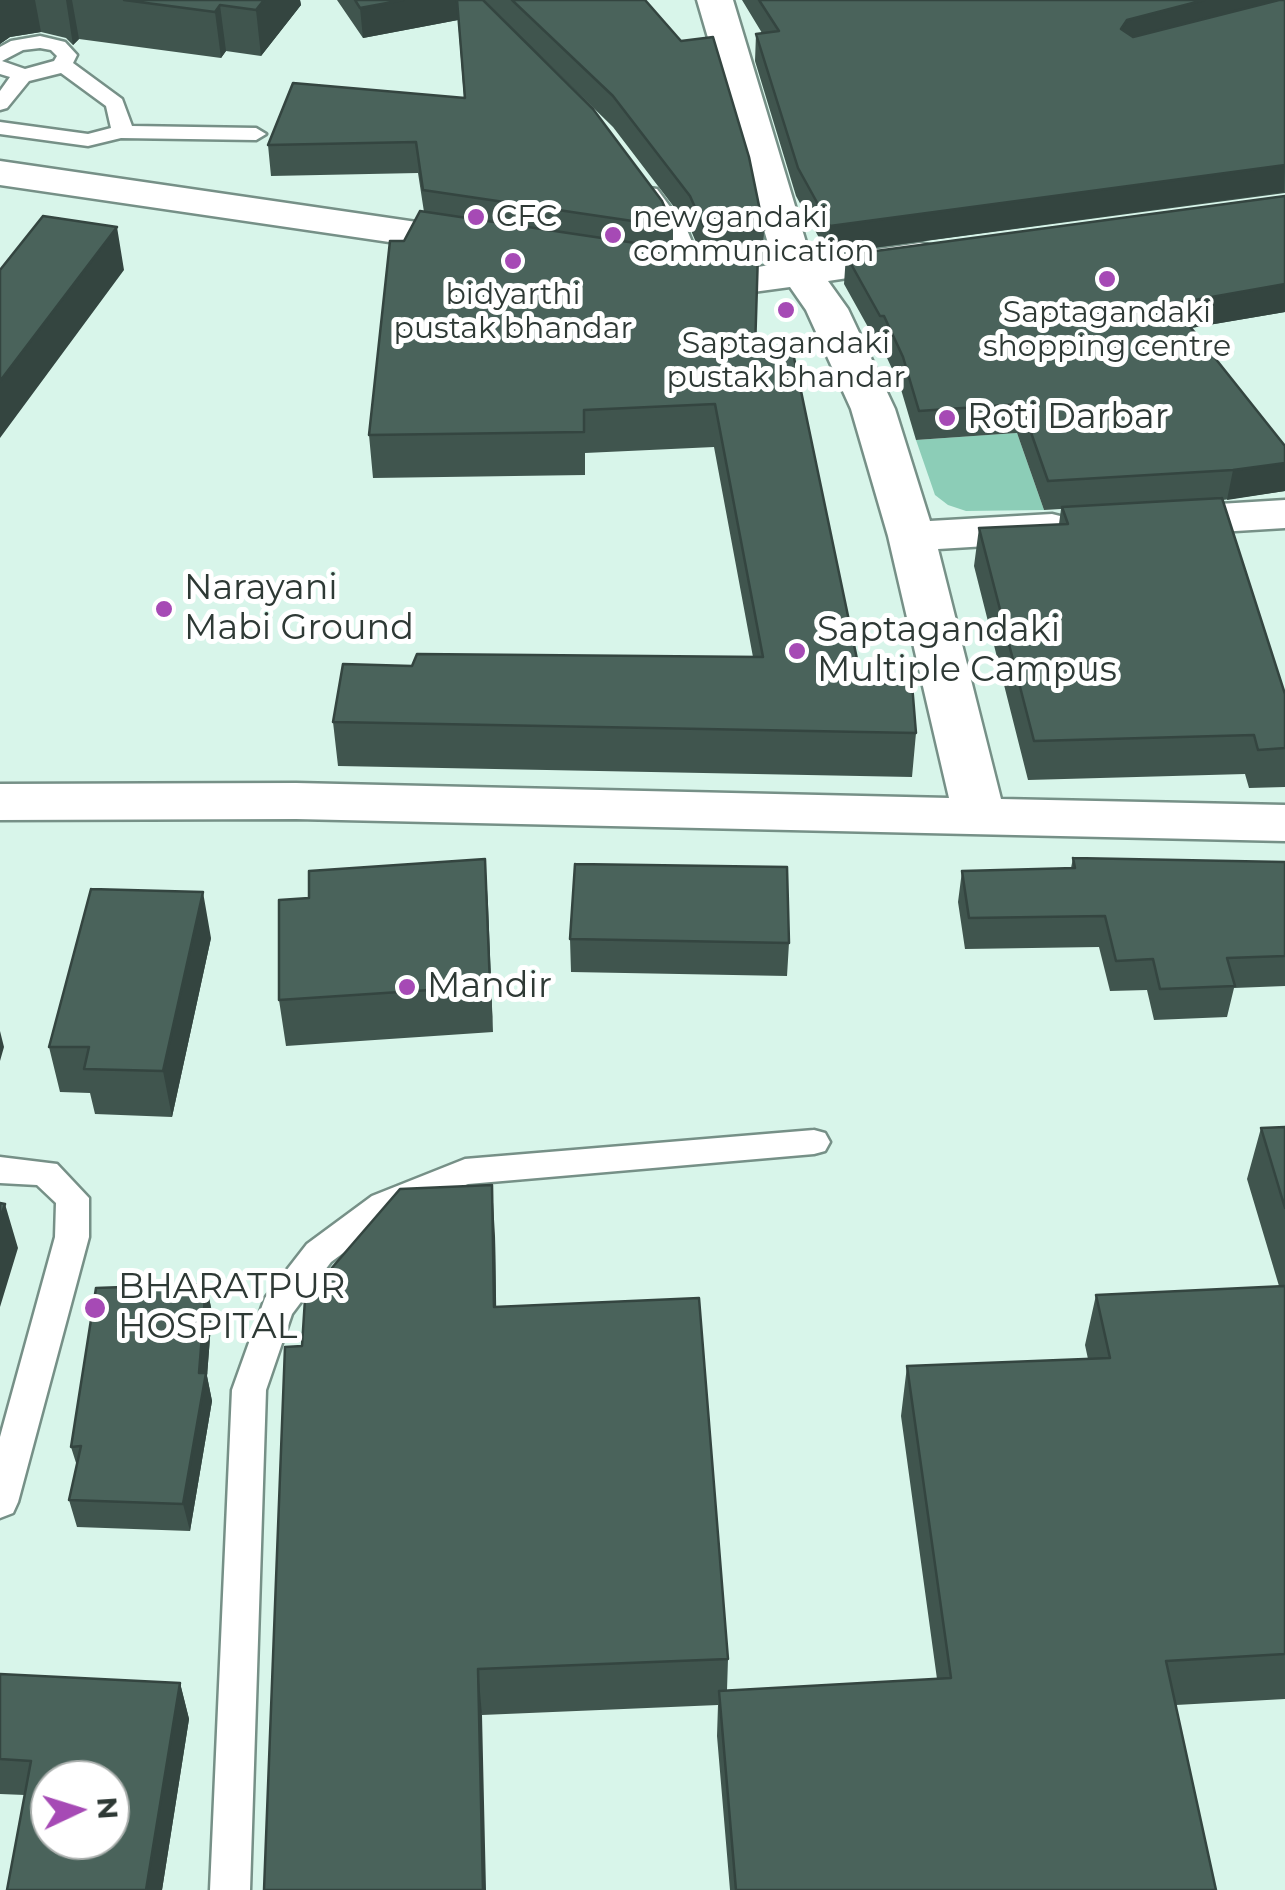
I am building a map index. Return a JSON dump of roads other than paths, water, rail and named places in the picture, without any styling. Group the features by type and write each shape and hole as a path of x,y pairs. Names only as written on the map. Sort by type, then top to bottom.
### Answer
{"street":[{"path":"715,0 790,258 827,309 873,409 910,536 980,818"},
{"path":"0,173 518,249"},
{"path":"645,269 696,278 752,280 958,250"},
{"path":"910,536 1285,514"},
{"path":"0,802 296,801 1285,823"}],"lane":[{"path":"0,55 18,45 50,44 67,54 62,65 45,73 23,75 0,67"},
{"path":"62,65 115,104 122,132"},
{"path":"0,104 23,75"},
{"path":"0,128 88,140 122,132 256,134"},
{"path":"633,173 676,230 696,278"},
{"path":"230,1890 249,1390 277,1308 319,1253 384,1205 465,1172 814,1142"},
{"path":"0,1170 44,1173 73,1198 72,1237 0,1502"}],"place":[{"name":"CFC","path":"476,217"},
{"name":"new gandaki communication","path":"613,235"},
{"name":"bidyarthi pustak bhandar","path":"513,261"},
{"name":"Saptagandaki shopping centre","path":"1107,279"},
{"name":"Saptagandaki pustak bhandar","path":"786,310"},
{"name":"Roti Darbar","path":"947,418"},
{"name":"Narayani Mabi Ground","path":"164,609"},
{"name":"Saptagandaki Multiple Campus","path":"797,651"},
{"name":"Mandir","path":"407,987"},
{"name":"BHARATPUR HOSPITAL","path":"95,1308"}]}
